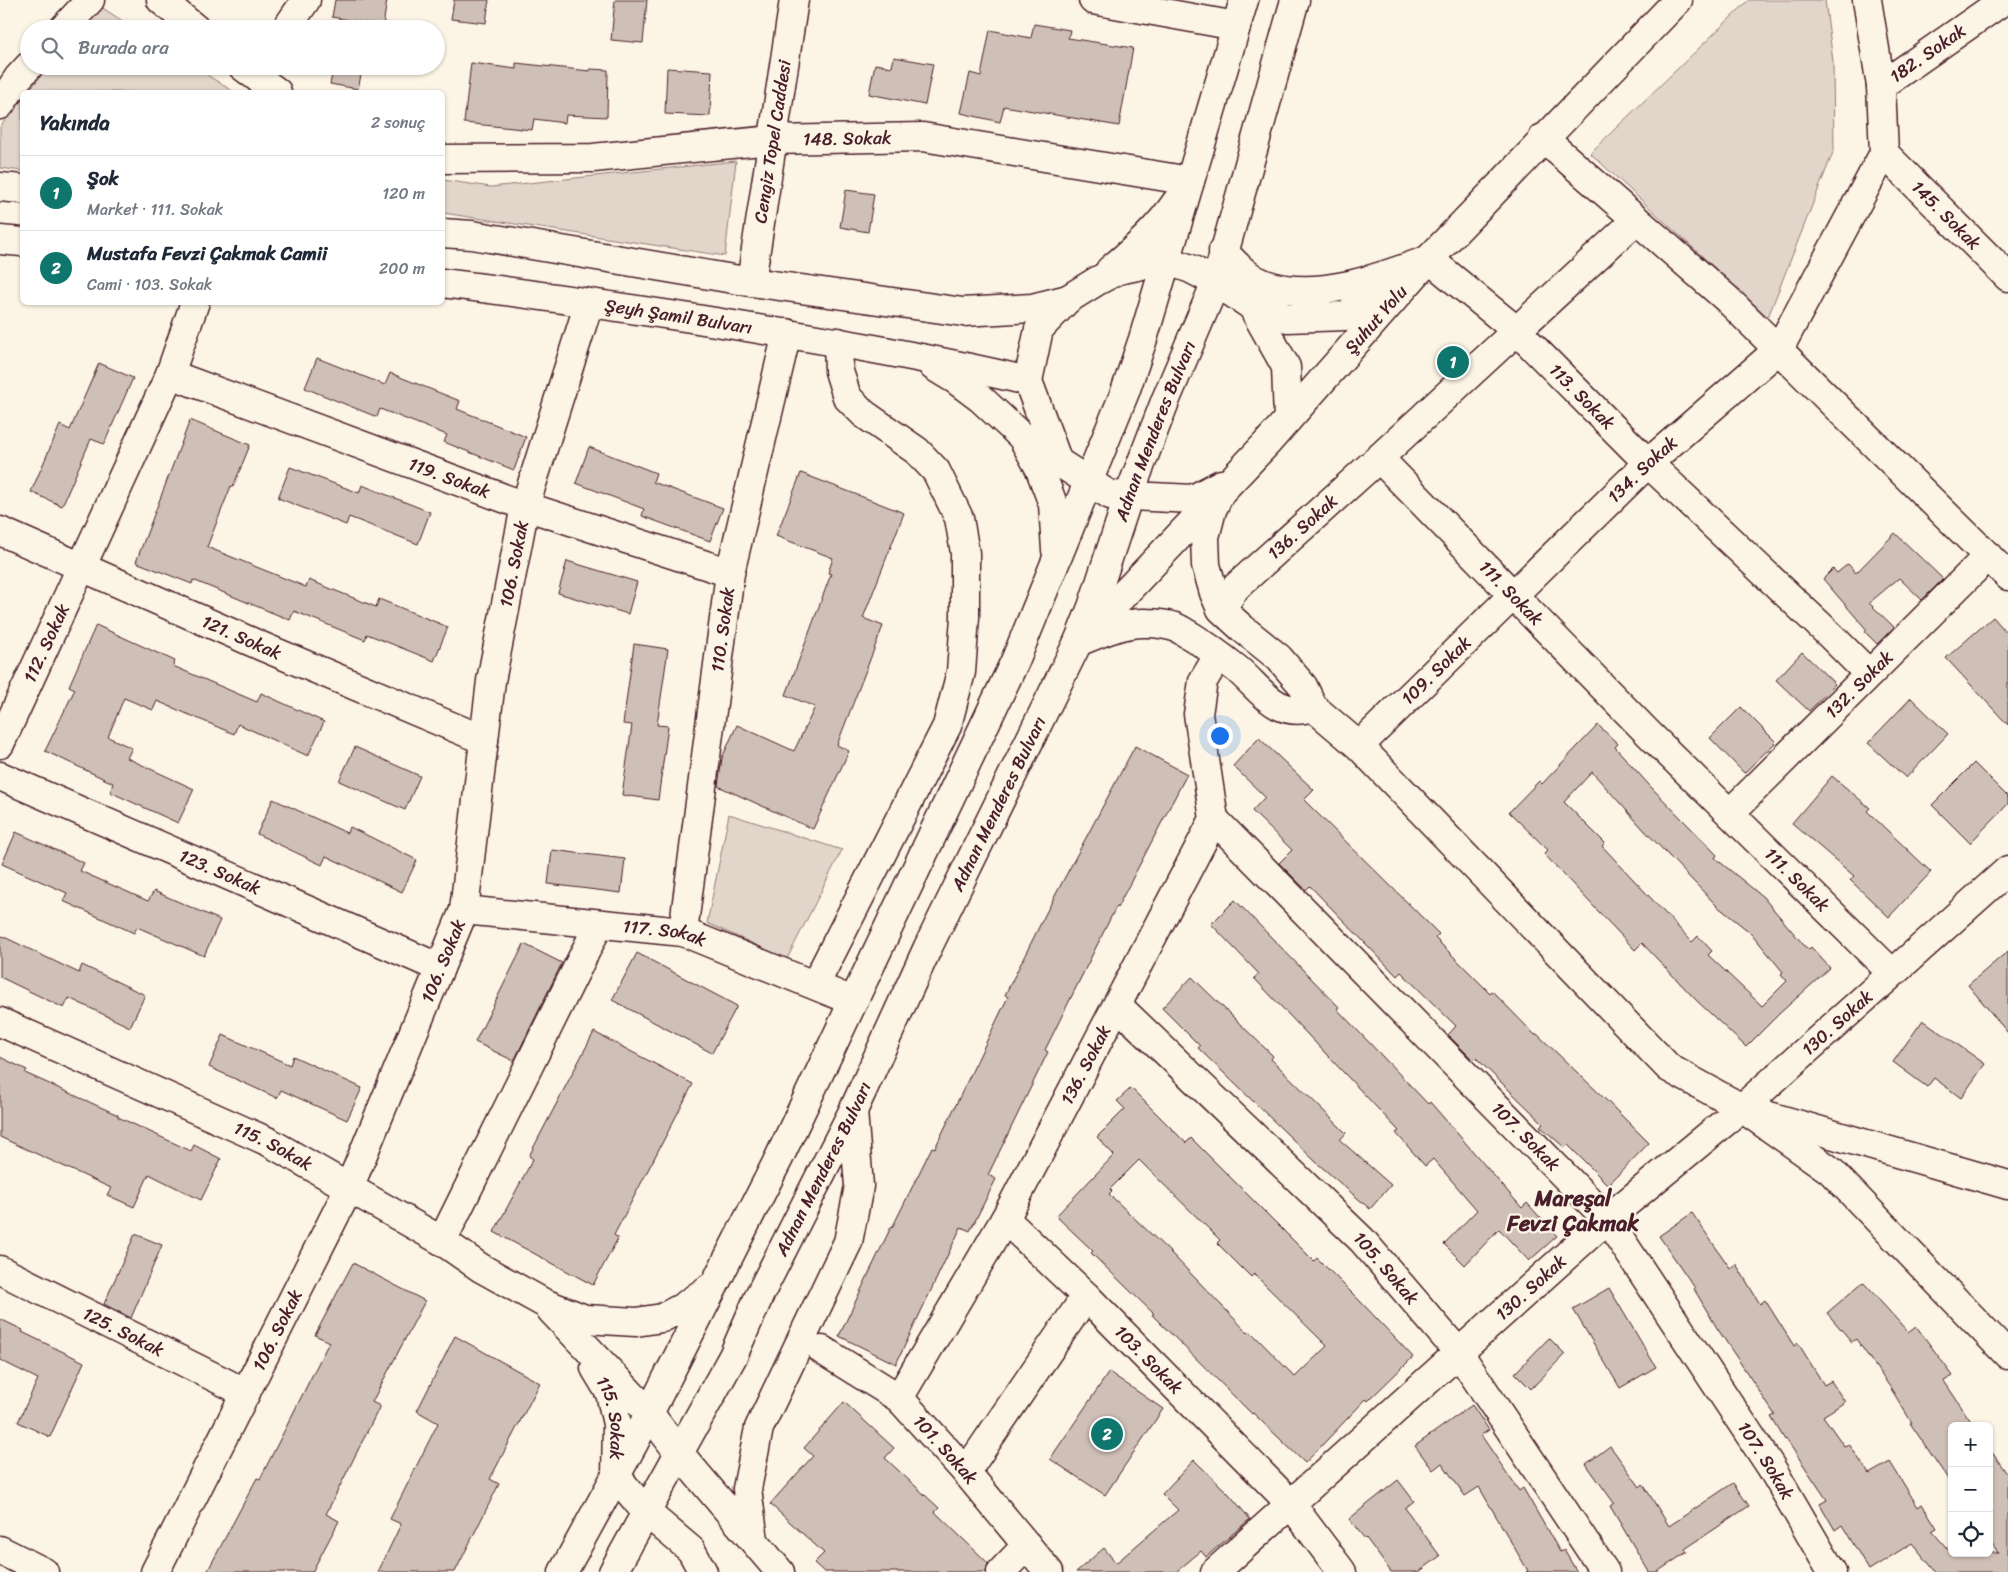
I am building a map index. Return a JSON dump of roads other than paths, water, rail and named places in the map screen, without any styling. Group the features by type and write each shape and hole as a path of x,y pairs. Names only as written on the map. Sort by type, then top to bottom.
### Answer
{"street":[{"path":"71,20 90,0"},
{"path":"161,0 185,20"},
{"path":"292,20 306,0"},
{"name":"Cengiz Topel Caddesi","path":"751,282 794,0"},
{"path":"1092,0 1236,26"},
{"path":"564,1572 649,1413 778,1160 1015,661 1128,383 1143,339 1244,0"},
{"name":"Adnan Menderes Bulvarı","path":"613,1572 733,1356 760,1294 854,1110 928,947 1078,642 1092,608 1129,495 1166,399 1216,282 1295,0"},
{"name":"Şuhut Yolu","path":"1078,642 1288,419 1429,259 1543,138 1678,0"},
{"path":"1867,0 1881,86"},
{"name":"182. Sokak","path":"1884,153 1881,86 2004,0"},
{"path":"0,105 15,72"},
{"path":"257,75 273,85"},
{"name":"148. Sokak","path":"445,159 593,158 772,140 923,137 1190,181"},
{"path":"1543,138 1726,299 2008,576"},
{"path":"1779,349 1884,153"},
{"name":"145. Sokak","path":"1884,153 2008,277"},
{"path":"1097,281 1163,223 1190,181"},
{"path":"0,187 20,189"},
{"path":"1379,458 1636,220"},
{"path":"445,232 751,282 963,312 1039,329"},
{"path":"0,240 20,242"},
{"path":"1224,251 1244,273 1265,284 1301,291 1340,287 1403,269 1429,259"},
{"name":"113. Sokak","path":"1429,259 1517,330 1648,463 1869,674"},
{"path":"1228,484 1193,499 1110,495 1058,462 1028,381 1039,329 1068,299 1097,281 1118,270 1166,260 1191,269 1216,282 1252,306 1287,318 1346,316 1403,269"},
{"name":"Şeyh Şamil Bulvarı","path":"445,283 589,303 838,342 914,355 1028,381"},
{"path":"963,312 1032,308 1068,299"},
{"name":"106. Sokak","path":"155,1572 349,1188 464,910 491,681 525,506 589,303"},
{"name":"112. Sokak","path":"0,744 170,374 194,305"},
{"path":"1252,306 1286,367 1288,419"},
{"name":"110. Sokak","path":"683,932 730,573 787,334"},
{"path":"815,986 947,726 961,672 965,617 965,553 959,518 936,471 917,451 864,414 847,397 839,371 838,342"},
{"name":"134. Sokak","path":"1513,596 1648,463 1779,349"},
{"path":"914,355 962,385 1022,437 1039,466 1054,504 1056,560"},
{"name":"119. Sokak","path":"170,374 525,506 730,573"},
{"name":"111. Sokak","path":"1379,458 1513,596 1892,973"},
{"name":"136. Sokak","path":"1228,599 1236,587 1379,458"},
{"path":"1228,484 1212,510 1205,537 1206,565 1214,593 1221,608 1243,630 1279,658 1292,671 1303,686 1313,707 1359,746 1668,1068 1742,1108 1830,1170 2008,1353"},
{"name":"121. Sokak","path":"0,531 81,568 484,740"},
{"name":"132. Sokak","path":"1730,813 1988,556"},
{"name":"109. Sokak","path":"1359,746 1513,596"},
{"path":"1078,642 1111,628 1147,623 1179,628 1237,669 1271,702 1300,712 1313,707"},
{"path":"1214,819 1198,714 1203,681 1218,656"},
{"name":"123. Sokak","path":"0,776 440,968"},
{"name":"136. Sokak","path":"899,1398 1005,1219 1118,1006 1214,819"},
{"name":"107. Sokak","path":"1214,819 1607,1219 1771,1467 1832,1572"},
{"name":"130. Sokak","path":"1215,1572 1607,1219 1742,1108 1892,973 2005,881"},
{"name":"117. Sokak","path":"464,910 683,932 853,1001"},
{"path":"442,1242 599,924"},
{"name":"105. Sokak","path":"1118,1006 1362,1240 1459,1353 1605,1572"},
{"name":"115. Sokak","path":"0,1022 269,1142 538,1300 592,1363 610,1393 618,1424 616,1476"},
{"path":"1742,1108 2008,1185"},
{"path":"754,1540 747,1488 760,1428 848,1242 860,1186 854,1110"},
{"name":"103. Sokak","path":"1005,1219 1086,1296 1291,1504 1342,1572"},
{"name":"125. Sokak","path":"0,1270 246,1393"},
{"path":"538,1300 585,1320 636,1322 662,1318 715,1285"},
{"path":"966,1472 1086,1296"},
{"path":"538,1300 649,1413 679,1453 780,1572"},
{"name":"101. Sokak","path":"822,1350 899,1398 966,1472 1049,1572"},
{"path":"616,1476 646,1512 691,1550 703,1572"},
{"path":"1000,1572 1027,1545"},
{"path":"0,1550 44,1572"}],"place":[{"name":"Şok","path":"1453,362"},
{"name":"Mustafa Fevzi Çakmak Camii","path":"1107,1434"}],"district":[{"name":"Mareşal Fevzi Çakmak","path":"1573,1210"}]}
